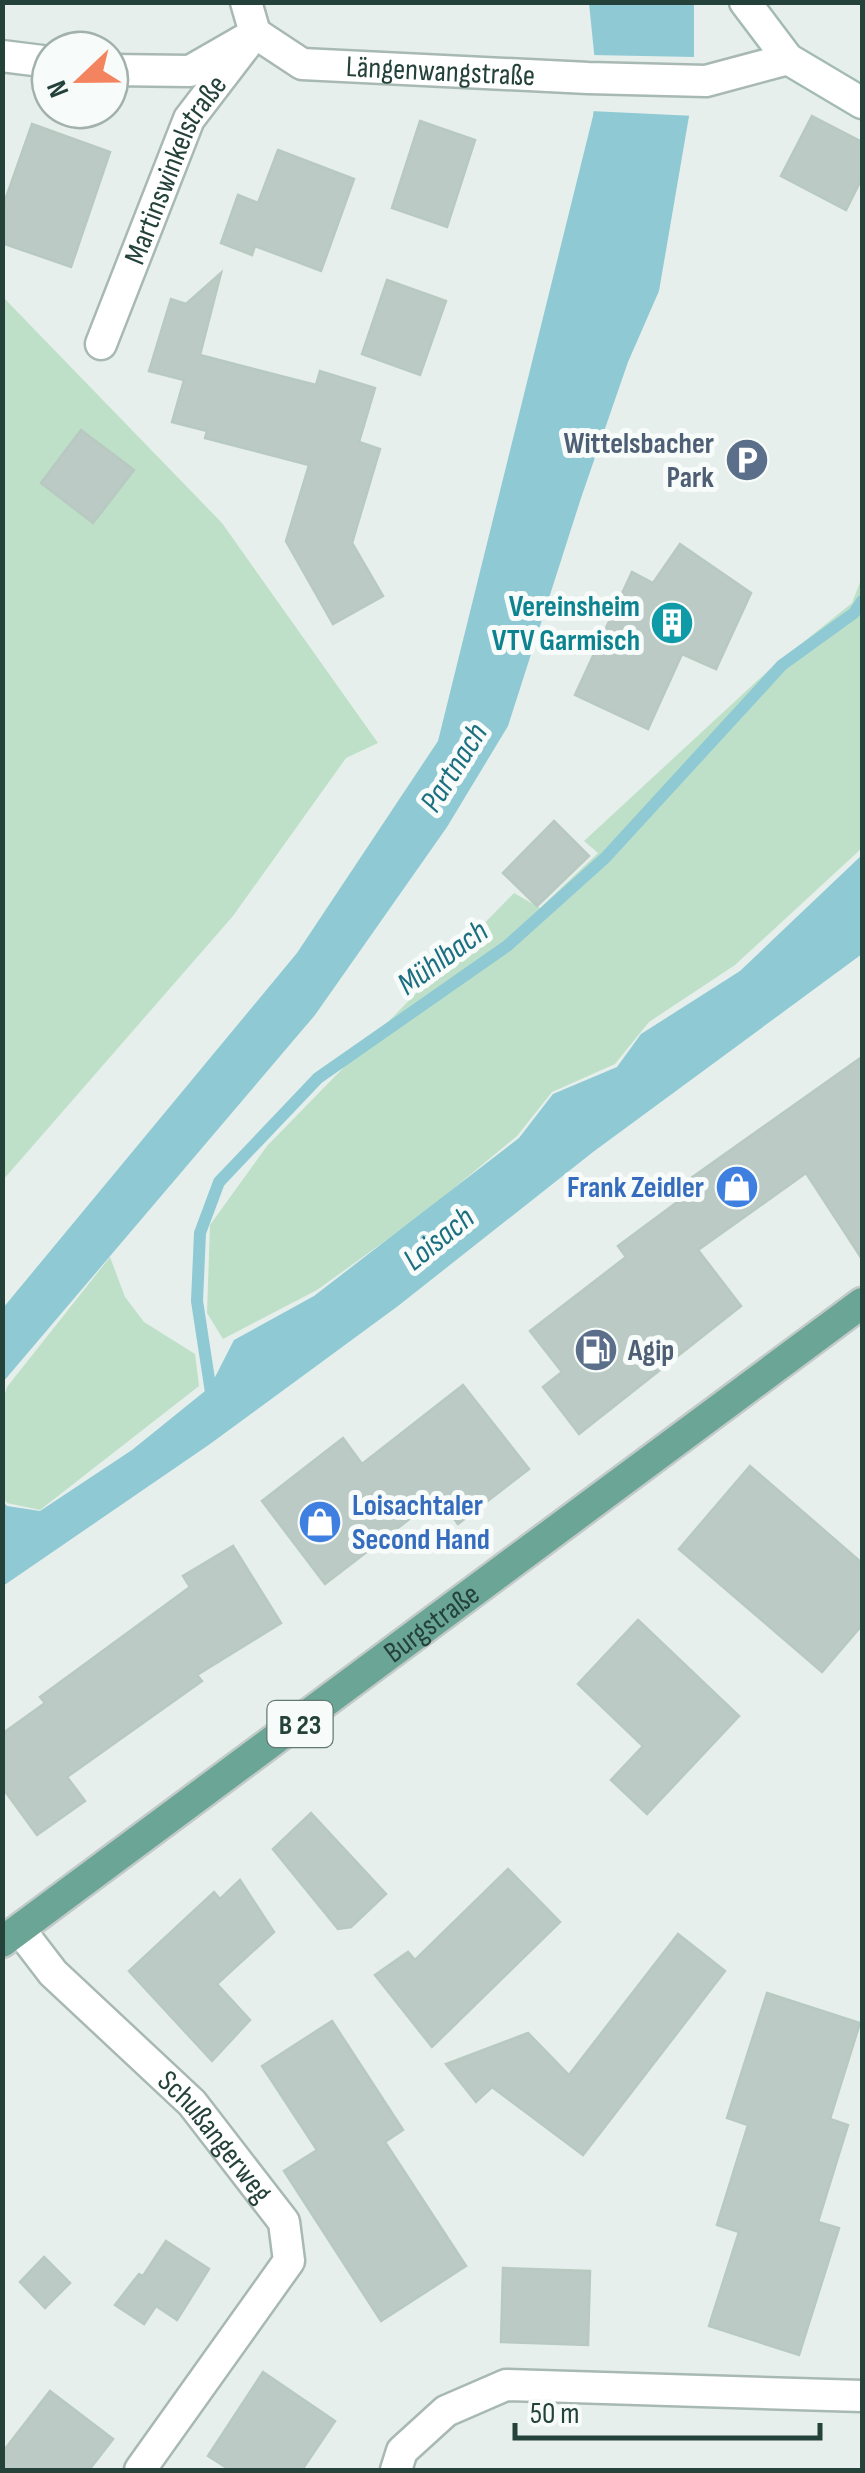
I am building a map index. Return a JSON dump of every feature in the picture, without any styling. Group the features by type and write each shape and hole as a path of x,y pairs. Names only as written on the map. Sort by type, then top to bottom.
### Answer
{"main road":[{"name":"Burgstraße","path":"11,1936 862,1302"}],"street":[{"path":"130,70 190,71 256,33 246,2"},
{"path":"745,2 788,60 862,102"},
{"name":"Längenwangstraße","path":"256,33 302,64 706,81 788,60"},
{"name":"Martinswinkelstraße","path":"102,344 190,119 256,33"},
{"path":"2,56 30,60"},
{"name":"Schußangerweg","path":"11,1936 192,2103 284,2222 289,2261 140,2470"},
{"path":"396,2470 402,2451 446,2411 506,2385 862,2396"}],"green space":[{"path":"2,296 222,523 378,743 346,758 233,916 3,1180"},
{"path":"862,577 862,848 735,965 649,1022 615,1064 552,1092 517,1136 424,1213 317,1290 223,1339 207,1313 210,1225 267,1146 514,893 540,908 598,853 584,841 770,669 852,603"},
{"path":"110,1257 125,1297 144,1322 195,1354 199,1386 40,1510 7,1503 2,1497 2,1402 7,1387"}],"water":[{"name":"Partnach","path":"589,3 694,3 694,87 659,291 628,362 508,726 447,827 315,1015 3,1382 3,1308 297,953 438,741 593,116 597,82"},
{"name":"Loisach","path":"862,855 862,954 593,1152 398,1306 210,1444 3,1586 3,1501 7,1506 40,1511 132,1450 210,1387 234,1340 314,1296 519,1138 553,1094 617,1067 641,1034 740,971"}],"pier":[{"path":"592,55 695,57 695,116 590,111"}],"building":[{"path":"812,116 862,142 862,178 846,210 781,176"},
{"path":"420,121 475,140 447,227 392,208"},
{"path":"30,130 49,130 110,152 71,267 2,243 2,209"},
{"path":"278,150 354,179 321,271 255,246 252,255 221,243 238,195 258,203"},
{"path":"221,273 200,355 316,385 320,371 375,388 359,442 380,449 352,543 383,596 333,624 286,541 309,465 205,438 207,431 172,422 184,380 149,371 171,299 186,304"},
{"path":"387,280 446,301 420,375 362,354"},
{"path":"81,430 134,470 93,523 41,483"},
{"name":"Vereinsheim VTV Garmisch","path":"680,544 751,593 716,669 682,654 648,729 575,695 632,572 653,583"},
{"path":"554,821 589,856 537,906 503,873"},
{"path":"862,1057 862,1259 806,1173 698,1250 741,1306 579,1434 543,1387 562,1372 530,1331 626,1257 618,1246 684,1197 677,1188"},
{"path":"463,1385 529,1469 458,1524 438,1497 325,1584 262,1501 343,1438 362,1464"},
{"path":"750,1466 862,1563 862,1625 822,1672 679,1549"},
{"path":"233,1546 281,1623 197,1675 202,1681 67,1777 85,1801 37,1835 2,1787 2,1734 45,1703 40,1697 190,1587 183,1576"},
{"path":"638,1620 739,1716 647,1814 611,1780 643,1746 578,1684"},
{"path":"311,1813 386,1894 351,1927 338,1929 273,1849"},
{"path":"508,1869 560,1922 432,2047 375,1975 408,1952 415,1960"},
{"path":"240,1880 274,1932 217,1984 250,2020 212,2061 129,1971 214,1892 220,1899"},
{"path":"678,1934 725,1971 583,2155 492,2087 476,2102 446,2064 528,2033 569,2075"},
{"path":"767,1993 860,2023 830,2119 848,2125 818,2222 839,2228 799,2355 709,2326 739,2232 717,2225 748,2125 727,2118"},
{"path":"332,2021 403,2130 385,2142 466,2266 381,2321 284,2171 317,2150 262,2066"},
{"path":"166,2241 209,2269 177,2320 156,2306 144,2324 115,2305 139,2274 143,2276"},
{"path":"44,2257 70,2283 45,2308 20,2282"},
{"path":"503,2268 590,2271 588,2345 501,2342"},
{"path":"263,2372 335,2421 302,2470 230,2470 208,2456"},
{"path":"50,2391 113,2439 89,2470 2,2470 2,2453"}],"waterway":[{"name":"Mühlbach","path":"212,1399 197,1301 200,1233 219,1182 318,1078 507,946 605,858 782,665 854,613 862,601"}],"place":[{"name":"Wittelsbacher Park","path":"747,460"},
{"name":"Vereinsheim VTV Garmisch","path":"672,623"},
{"name":"Frank Zeidler","path":"737,1187"},
{"name":"Agip","path":"596,1350"},
{"name":"Loisachtaler Second Hand","path":"320,1522"}]}
